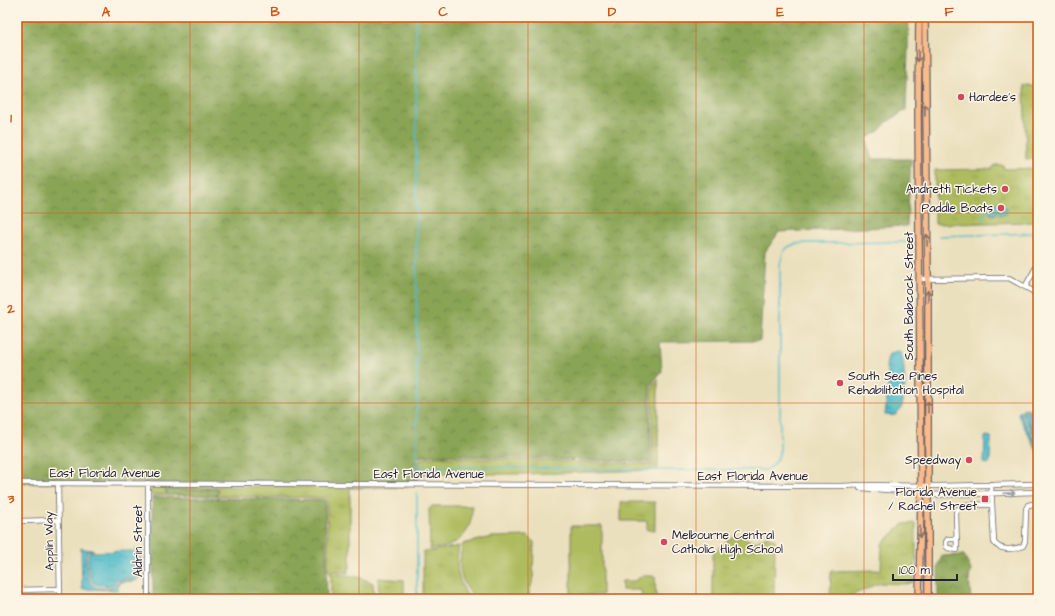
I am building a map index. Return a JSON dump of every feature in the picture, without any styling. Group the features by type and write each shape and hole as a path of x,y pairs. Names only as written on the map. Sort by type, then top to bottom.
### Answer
{"main road":[{"name":"South Babcock Street","path":"919,17 920,599"},
{"name":"South Babcock Street","path":"925,17 928,279 928,599"}],"street":[{"path":"1025,287 1038,264"},
{"path":"920,280 1009,278 1038,294"},
{"name":"East Florida Avenue","path":"17,483 841,486 1038,484"},
{"name":"Applin Way","path":"58,483 60,599"},
{"name":"Aldrin Street","path":"148,483 148,599"},
{"path":"990,484 994,542 996,546 1000,548 1019,548 1023,546 1025,541 1026,509 1028,505 1038,503"},
{"name":"East Florida Avenue","path":"841,486 921,493 928,495 1038,492"},
{"path":"957,539 956,512 958,508 964,505 991,505"},
{"path":"17,521 59,520"},
{"path":"17,590 60,589"}],"green space":[{"path":"17,17 909,17 906,110 887,122 878,132 867,138 869,151 873,159 911,159 907,226 779,232 765,252 760,341 660,342 662,371 650,386 651,462 436,455 417,457 417,484 17,483"},
{"path":"1024,86 1038,86 1038,159 1026,159"},
{"path":"995,165 1003,165 1004,169 1038,168 1038,222 935,224 935,170 992,169"},
{"path":"658,379 658,470 522,474 419,474 419,459 436,457 651,464 653,462 652,386"},
{"path":"151,486 409,487 350,488 350,568 348,568 348,573 331,571 328,573 326,498 217,496 218,489 165,490 167,495 151,495"},
{"path":"218,489 217,496 167,495 165,490"},
{"path":"152,497 325,500 327,599 153,599"},
{"path":"621,502 655,502 655,530 647,530 647,521 621,521"},
{"path":"432,506 472,506 470,524 462,538 448,546 430,549 429,509"},
{"path":"916,523 916,561 913,582 907,584 880,583 847,599 830,599 831,571 881,570 882,544 903,524"},
{"path":"571,526 602,526 602,595 571,595"},
{"path":"528,536 534,542 533,578 528,599 476,599 466,586 461,574 460,560 463,544 492,537"},
{"path":"733,536 741,536 752,542 757,542 767,536 775,540 774,599 718,599 713,596 713,553"},
{"path":"459,546 457,568 462,585 469,599 423,599 423,551 432,551"},
{"path":"964,555 971,570 969,579 971,599 938,599 938,566 942,556"},
{"path":"331,573 358,577 373,583 374,594 379,593 378,578 404,580 404,599 331,599"},
{"path":"642,576 655,576 656,599 642,599 641,590 622,590 622,581 635,581"}],"water":[{"path":"995,202 1006,207 1006,214 1000,214 996,211 995,215 994,213 994,215 990,214 991,210 987,208 986,204 984,205 983,203"},
{"path":"898,351 901,352 904,366 904,396 899,411 895,415 885,415 889,378 886,367 888,356 890,353"},
{"path":"1026,408 1038,413 1038,416 1026,410 1020,415 1037,443 1038,453 1019,417 1018,413"},
{"path":"1026,412 1038,418 1038,440 1022,415"},
{"path":"985,437 991,437 990,462 988,464 984,463"},
{"path":"81,548 94,550 87,551 86,561 90,583 97,588 112,588 120,580 131,580 136,578 139,570 139,560 138,553 134,550 141,550 139,578 136,581 119,582 118,590 82,589"},
{"path":"132,551 136,554 135,576 133,578 118,579 112,586 97,585 92,582 88,561 89,552"}],"waterway":[{"path":"416,17 417,476"},
{"path":"984,220 983,216 988,209"},
{"path":"939,236 1038,233"},
{"path":"417,466 660,470 766,470 776,462 780,449 780,265 783,252 788,247 795,244 806,243 912,242"},
{"path":"417,492 417,599"}],"place":[{"name":"Hardee's","path":"961,97"},
{"name":"Andretti Tickets","path":"1005,189"},
{"name":"Paddle Boats","path":"1001,208"},
{"name":"South Sea Pines Rehabilitation Hospital","path":"840,383"},
{"name":"Speedway","path":"969,460"},
{"name":"Florida Avenue / Rachel Street","path":"985,499"},
{"name":"Melbourne Central Catholic High School","path":"664,542"}]}
